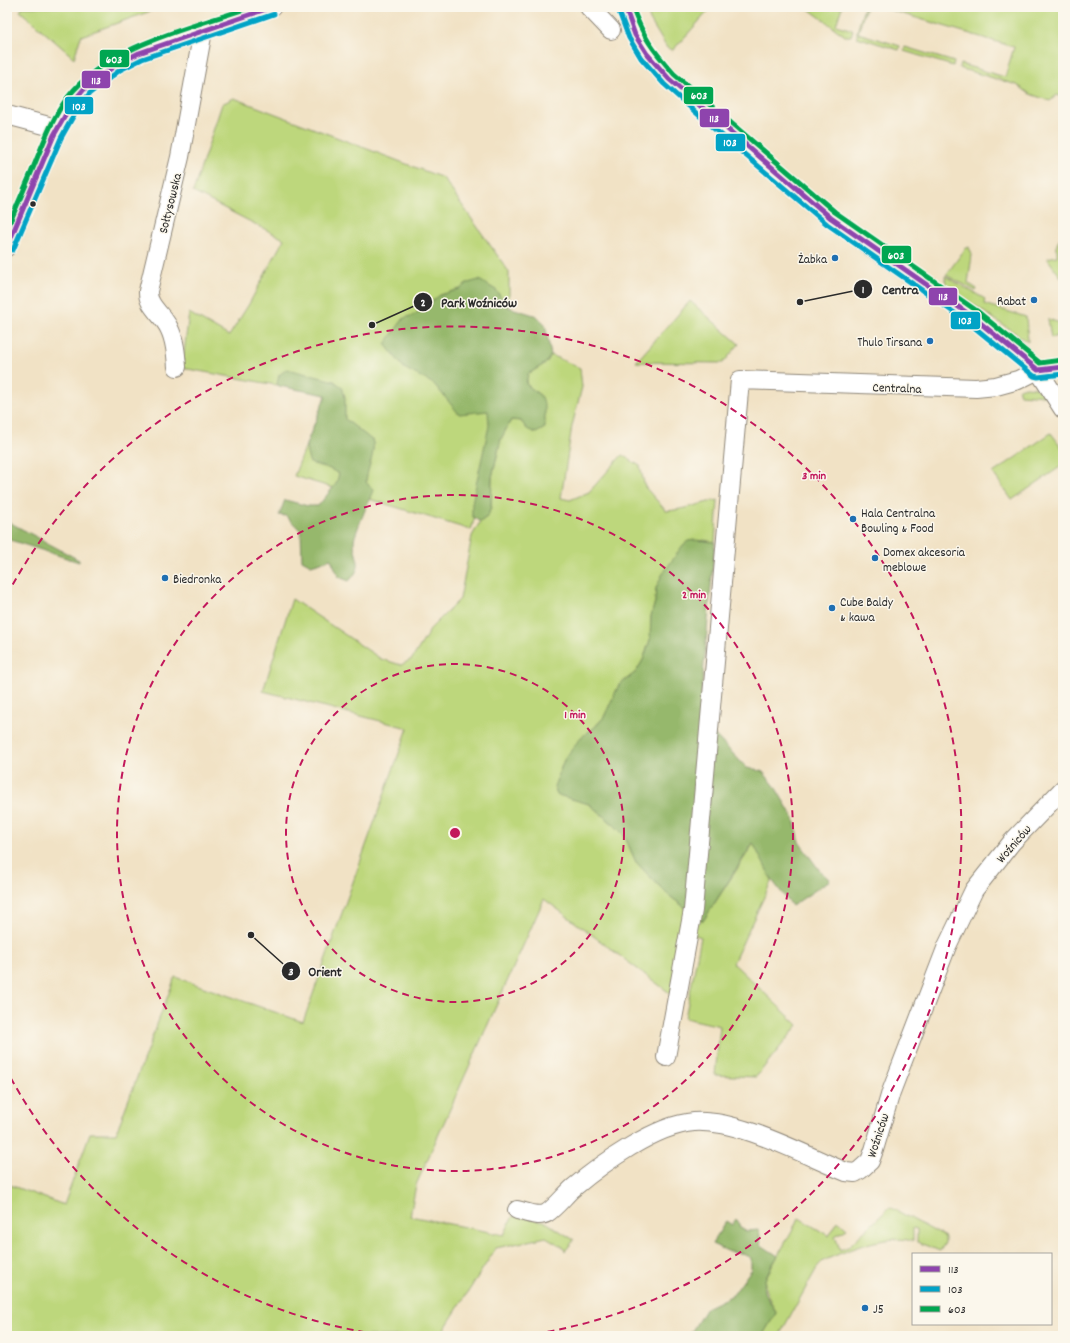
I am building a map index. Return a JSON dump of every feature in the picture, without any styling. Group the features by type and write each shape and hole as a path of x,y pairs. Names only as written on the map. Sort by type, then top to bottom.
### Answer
{"street":[{"path":"7,247 56,128 69,106 85,87 100,74 119,62 139,53 272,7"},
{"path":"589,7 611,30"},
{"path":"625,7 635,35 647,54 669,79 717,122 831,218 973,317 1038,370 1063,409"},
{"name":"Sołtysowska","path":"177,367 173,335 164,318 149,300 148,291 180,157 203,31"},
{"path":"7,115 56,128"},
{"name":"Centralna","path":"666,1057 693,910 740,380 976,388 1005,384 1038,370 1063,367"},
{"name":"Woźniców","path":"517,1210 535,1215 546,1213 584,1179 626,1149 658,1133 693,1122 712,1122 730,1126 782,1145 846,1172 855,1173 860,1170 870,1161 891,1092 947,946 974,890 1012,842 1063,789"}],"green space":[{"path":"23,7 162,7 81,36 74,58 20,11"},
{"path":"646,7 712,7 673,50 667,48 650,20"},
{"path":"806,7 842,7 836,25 853,30 851,36 845,36"},
{"path":"864,7 866,7 858,33 900,46 899,50 857,37"},
{"path":"880,7 1063,7 1063,97 1057,95 1050,101 1030,94 1017,85 959,68 960,64 1005,77 1014,47"},
{"path":"905,47 954,62 953,66 904,51"},
{"path":"234,98 443,178 509,272 509,397 471,530 294,476 326,394 182,368 189,313 229,336 249,304 284,239 193,192 222,104"},
{"path":"1063,233 1063,280 1047,258 1057,256 1057,244"},
{"path":"969,247 972,255 968,283 977,289 976,291 946,275 965,249"},
{"path":"945,276 985,299 984,304 1026,317 1028,342 946,286"},
{"path":"479,280 496,290 508,307 537,316 545,324 551,355 546,363 528,374 526,384 542,397 545,408 545,428 536,433 527,429 521,421 511,420 501,439 492,477 491,507 488,516 480,522 472,516 472,503 489,426 488,411 459,414 434,384 404,368 385,344 404,318 414,315 440,295 460,289 468,283"},
{"path":"690,301 739,344 723,363 636,362"},
{"path":"1048,319 1063,324 1063,334 1051,338"},
{"path":"551,355 580,368 582,387 572,426 561,498 570,500 589,492 622,455 640,466 645,487 666,511 718,500 715,542 703,540 656,588 655,602 651,616 650,640 643,660 636,672 619,685 604,717 594,728 587,732 564,760 554,787 589,804 612,823 624,835 636,862 667,894 703,921 754,843 772,880 733,963 798,1025 756,1077 715,1075 720,1026 685,1018 701,937 683,931 671,994 544,899 416,1185 410,1216 504,1235 513,1216 544,1221 574,1240 565,1251 563,1247 546,1237 496,1248 440,1336 7,1336 7,1184 64,1205 90,1133 116,1133 175,977 303,1022 408,728 263,691 292,599 381,659 401,665 412,659 432,627 460,599 472,536 480,522 488,516 491,507 492,477 501,439 511,420 521,421 527,429 542,397 526,384 528,374 546,363"},
{"path":"287,369 334,381 342,387 345,397 345,419 373,441 373,452 366,482 373,490 355,537 354,547 358,565 357,570 349,581 339,577 331,559 311,565 302,560 301,531 286,516 279,515 285,500 308,506 318,506 336,484 339,474 330,469 310,463 307,454 306,445 326,395 279,386 277,384 279,375"},
{"path":"1026,387 1036,388 1045,396 1020,394 1018,389"},
{"path":"1051,433 1063,449 1063,465 1012,500 993,473"},
{"path":"7,521 79,560 79,562 7,539"},
{"path":"695,540 715,542 699,719 747,768 762,771 774,785 794,819 799,842 820,871 830,880 792,906 772,880 753,843 703,921 667,894 636,862 624,835 612,823 589,804 557,794 554,787 564,760 581,737 594,728 604,717 619,685 636,672 643,660 650,640 651,616 655,602 656,588 662,575 683,545 688,541"},
{"path":"890,1207 945,1237 945,1243 940,1251 917,1242 917,1229 913,1228 913,1241 890,1239 879,1241 844,1252 823,1261 818,1266 779,1336 762,1336 776,1313 767,1293 765,1279 799,1218 829,1236 838,1221 847,1229 835,1236 840,1250 848,1247"},
{"path":"736,1219 740,1228 746,1231 759,1230 761,1245 778,1256 768,1272 764,1282 765,1294 776,1313 762,1336 689,1336 706,1308 733,1295 751,1270 751,1258 741,1253 730,1252 712,1244 726,1221 732,1225"}],"transit line":[{"name":"603","path":"7,229 43,143 57,114 68,97 85,79 105,64 152,40 251,7"},
{"name":"113","path":"7,247 54,135 73,102 85,88 117,64 139,53 272,7"},
{"name":"113","path":"625,7 635,35 647,54 669,79 831,218 973,317 1038,370 1063,367"},
{"name":"603","path":"632,7 649,43 674,74 835,212 977,311 1040,363 1062,360"},
{"name":"103","path":"618,9 629,38 641,58 664,84 712,127 827,224 969,323 1034,376 1038,377 1063,374"},
{"name":"103","path":"13,250 61,138 79,106 90,93 120,70 142,59 274,14"}],"place":[{"name":"Żabka","path":"835,258"},
{"name":"Rabat","path":"1034,300"},
{"name":"Centra","path":"800,302"},
{"name":"Park Woźniców","path":"372,325"},
{"name":"Thulo Tirsana","path":"930,341"},
{"name":"Hala Centralna Bowling & Food","path":"853,519"},
{"name":"Domex akcesoria meblowe","path":"875,558"},
{"name":"Biedronka","path":"165,578"},
{"name":"Cube Baldy & kawa","path":"832,608"},
{"name":"Orient","path":"251,935"},
{"name":"J5","path":"865,1308"}]}
